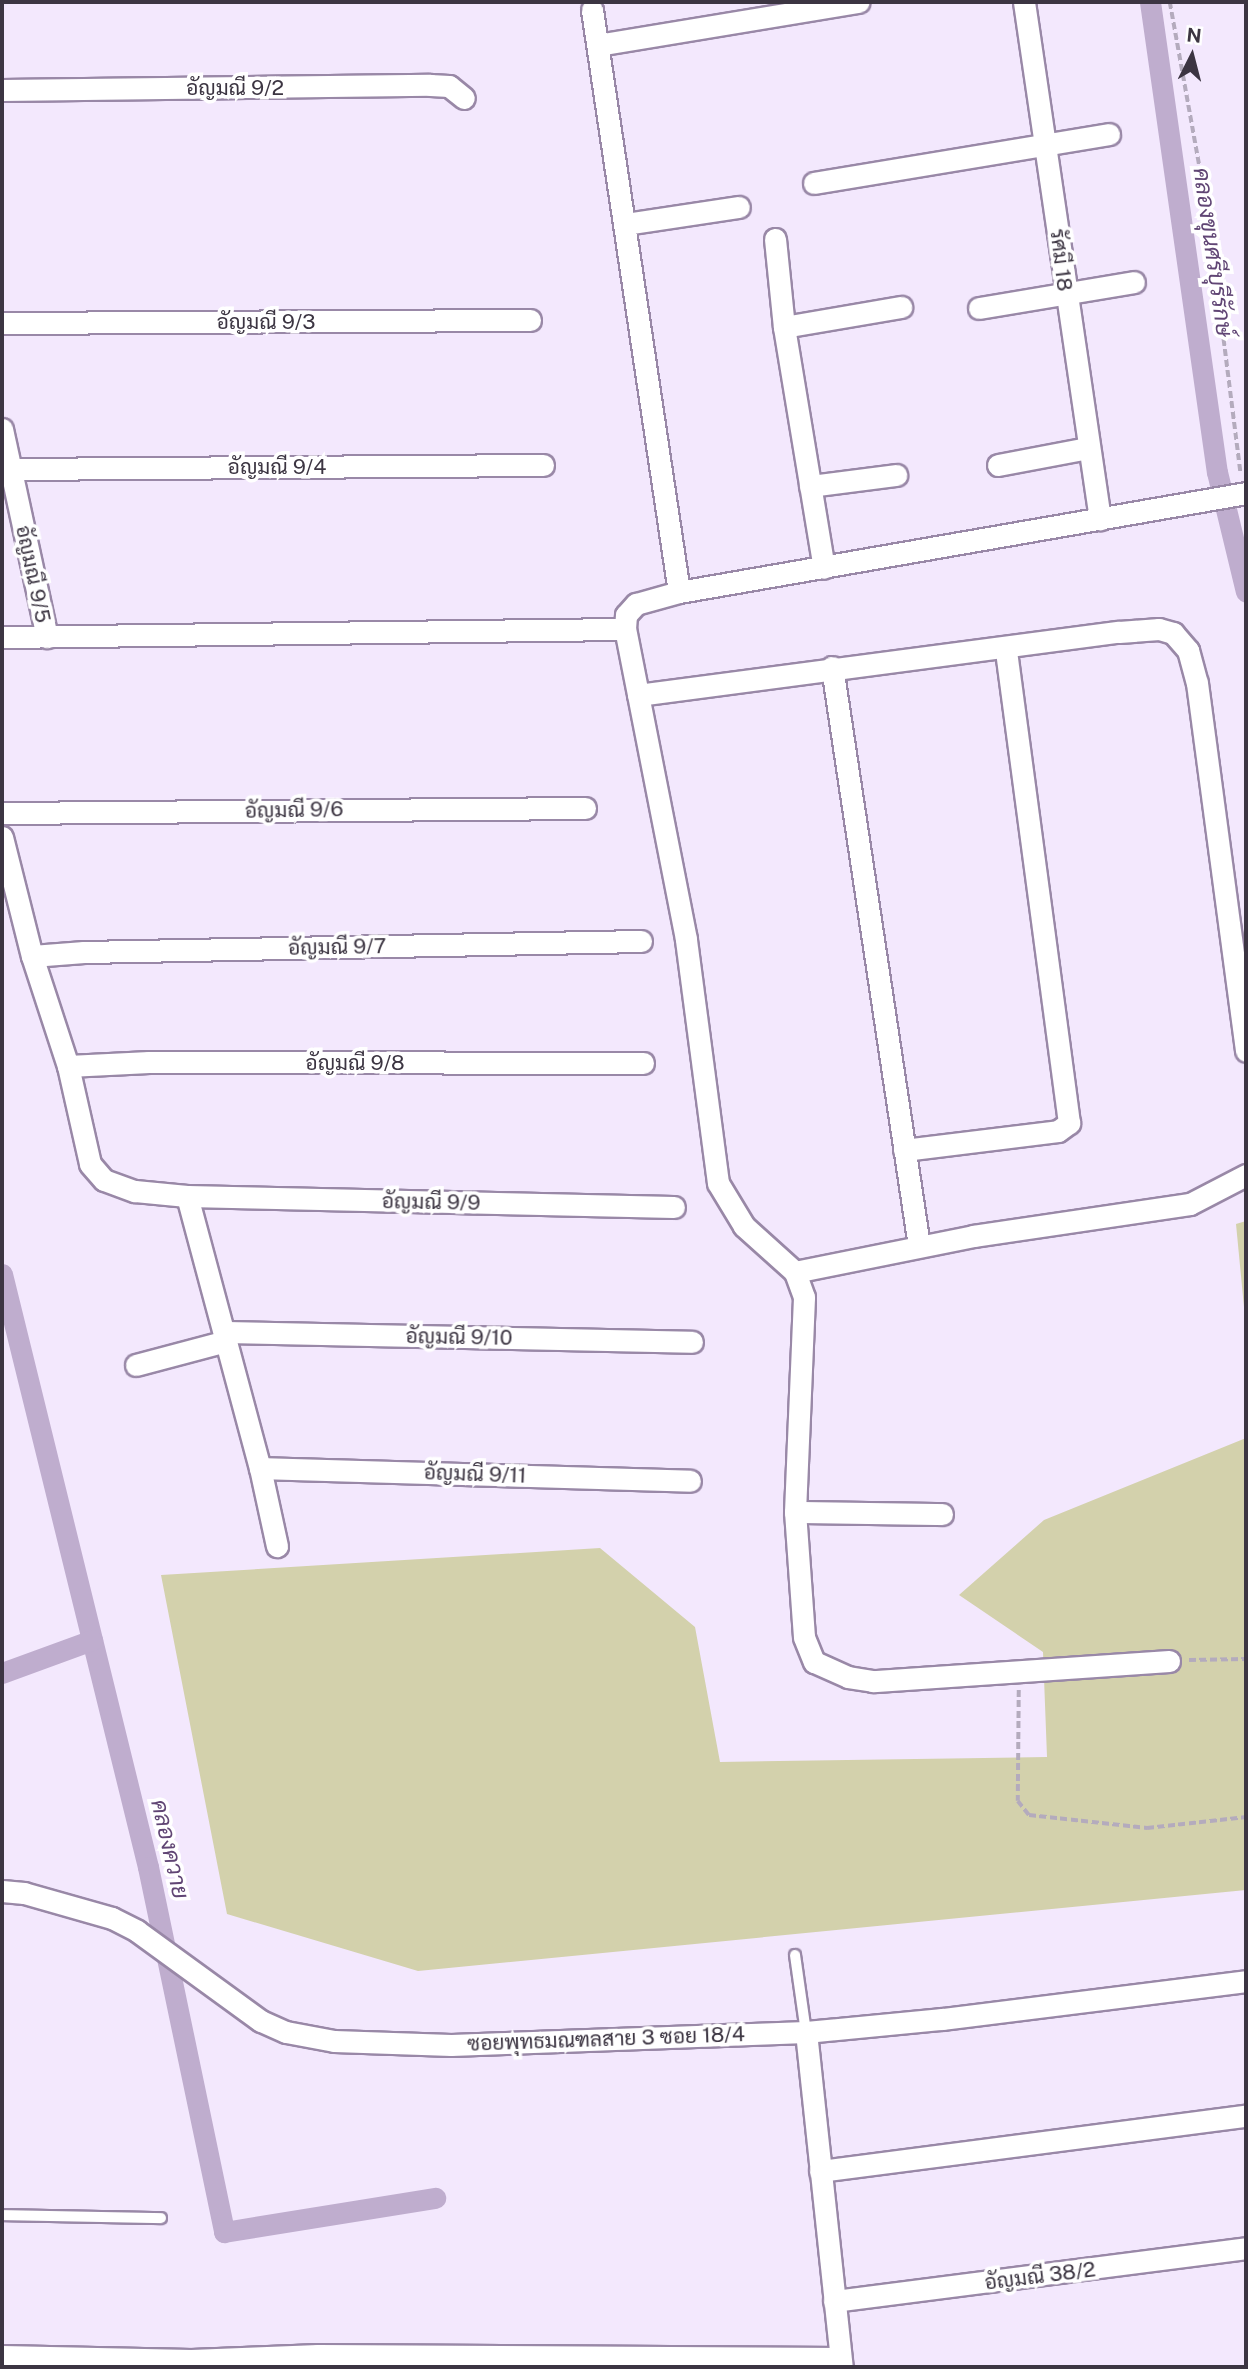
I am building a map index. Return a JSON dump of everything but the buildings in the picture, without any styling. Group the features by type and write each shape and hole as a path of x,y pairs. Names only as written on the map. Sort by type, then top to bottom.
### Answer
{"street":[{"path":"598,45 858,2"},
{"name":"รัศมี 18","path":"1024,2 1100,519"},
{"path":"592,10 679,592"},
{"name":"อัญมณี 9/2","path":"2,90 430,85 449,86 464,97"},
{"path":"814,183 1109,134"},
{"path":"625,225 739,207"},
{"path":"775,239 784,327 824,568"},
{"path":"979,308 1134,282"},
{"path":"784,327 901,307"},
{"name":"อัญมณี 9/3","path":"2,323 530,320"},
{"name":"อัญมณี 9/5","path":"2,429 47,637"},
{"path":"998,465 1088,448"},
{"name":"อัญมณี 9/4","path":"11,469 543,466"},
{"path":"810,486 896,475"},
{"path":"1169,1661 873,1681 848,1677 814,1662 804,1637 795,1512 804,1297 795,1272 744,1226 718,1183 686,939 625,629 626,615 636,604 679,592 1213,500 1245,489"},
{"path":"2,637 625,629"},
{"path":"638,695 832,667 1159,629 1173,633 1188,650 1197,683 1246,1051"},
{"path":"904,1150 1058,1131 1069,1123 1006,648"},
{"path":"832,667 919,1246"},
{"name":"อัญมณี 9/6","path":"2,813 586,807"},
{"name":"อัญมณี 9/9","path":"2,837 32,956 68,1066 90,1164 104,1180 135,1191 187,1196 674,1207"},
{"name":"อัญมณี 9/7","path":"32,956 83,952 642,941"},
{"name":"อัญมณี 9/8","path":"68,1066 149,1062 643,1063"},
{"path":"795,1272 919,1246 1191,1204 1246,1175"},
{"path":"187,1196 260,1468 277,1546"},
{"name":"อัญมณี 9/10","path":"136,1365 226,1337 692,1342"},
{"name":"อัญมณี 9/11","path":"260,1468 690,1481"},
{"path":"795,1512 942,1514"},
{"name":"ซอยพุทธมณฑลสาย 3 ซอย 18/4","path":"2,1891 112,1918 137,1931 261,2021 286,2032 334,2041 451,2045 806,2032 942,2019 1246,1981"},
{"path":"2,2356 190,2363 318,2355 841,2363 806,2032"},
{"path":"820,2171 1246,2116"},
{"name":"อัญมณี 38/2","path":"834,2301 1246,2248"}],"lane":[{"path":"795,1955 806,2032"},
{"path":"2,2215 161,2218"}],"path":[{"path":"1170,2 1208,215 1245,489"},
{"path":"1169,1661 1246,1659"},
{"path":"1019,1670 1018,1801 1029,1815 1147,1828 1246,1817"}],"shaded area":[{"path":"1246,1221 1246,1328 1236,1224"},
{"path":"1246,1438 1246,1890 418,1971 227,1914 161,1575 600,1548 695,1627 720,1762 1047,1757 1043,1652 959,1595 1044,1520"}],"waterway":[{"name":"คลองขุนศรีบุรีรักษ์","path":"1150,2 1217,472 1246,592"},
{"name":"คลองควาย","path":"2,1274 148,1867 224,2232 435,2198"},
{"path":"2,1673 92,1640"}]}
